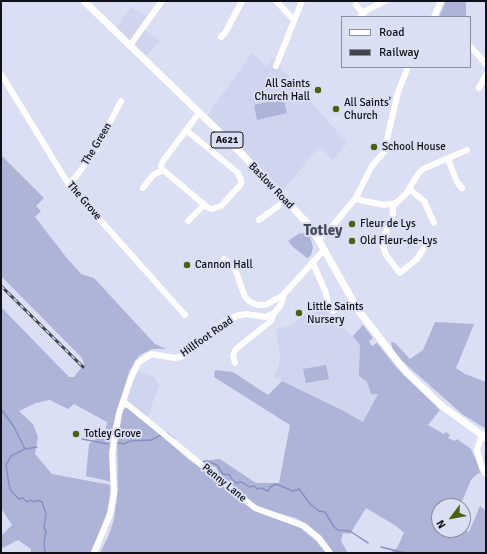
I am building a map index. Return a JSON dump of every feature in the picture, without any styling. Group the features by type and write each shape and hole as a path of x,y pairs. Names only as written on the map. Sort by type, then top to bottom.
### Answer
{"main road":[{"name":"Baslow Road","path":"84,1 239,151 308,224 358,310 406,372 442,406 484,437"}],"street":[{"path":"130,44 162,1"},
{"path":"221,37 225,33 242,1"},
{"path":"276,1 294,20"},
{"path":"276,66 302,1"},
{"path":"356,5 361,15 384,1"},
{"path":"434,16 441,1"},
{"path":"471,47 486,64"},
{"path":"318,239 330,229 355,199 372,166 384,152 398,92 408,68"},
{"name":"The Grove","path":"1,74 69,185 185,315"},
{"path":"479,88 486,75"},
{"name":"The Green","path":"69,185 95,152 121,101"},
{"path":"186,130 238,173 242,180 240,186 221,206 212,209 204,205 163,170 161,166 163,160 199,113"},
{"path":"355,199 384,205 393,204 403,198 418,174 423,169 467,150"},
{"path":"448,159 457,182 462,188"},
{"path":"143,188 153,175 163,170"},
{"path":"409,189 424,201 434,223"},
{"path":"259,220 285,201"},
{"path":"393,204 393,214 382,243 386,255 400,273 417,259 424,248"},
{"path":"188,221 204,205"},
{"path":"224,259 235,269 245,297 250,302 258,305 266,305 278,300 324,250"},
{"path":"313,263 326,293 328,305 333,311"},
{"path":"235,363 233,356 236,349 271,321 274,313 280,306 284,294"},
{"name":"Hillfoot Road","path":"94,553 110,514 114,495 112,453 116,427 123,401 138,363 146,356 151,354 180,357 223,324 236,316 246,314 265,317 274,313"},
{"name":"Penny Lane","path":"123,401 255,508 304,526 319,538 330,553"},
{"path":"484,437 477,450 482,468 486,474"}],"shaded area":[{"path":"446,1 466,1 466,16 439,16"},
{"path":"132,7 146,17 139,26 160,41 146,56 116,27"},
{"path":"252,53 266,66 274,57 280,67 347,143 333,160 319,147 283,190 207,116"},
{"path":"283,98 287,113 257,120 254,105"},
{"path":"1,155 44,198 36,206 41,211 35,217 66,257 81,274 94,278 155,344 166,349 152,349 140,355 129,372 110,436 112,482 86,476 89,444 105,432 107,422 74,404 68,409 50,400 36,403 19,411 33,424 38,437 35,454 52,474 111,485 107,516 90,553 31,553 31,549 18,540 1,549 1,536 12,525 1,508 1,307 69,377 74,377 84,364 82,358 1,276"},
{"path":"308,230 313,247 311,255 307,258 288,241 300,233 302,234"},
{"path":"322,302 331,317 360,343 360,378 367,382 370,393 378,394 363,422 340,409 274,377 279,364 280,355 276,329 290,326"},
{"path":"435,322 474,324 456,368 465,374 486,382 486,429 462,414 401,360 393,351 391,342 395,343 410,359 423,350"},
{"path":"363,325 373,338 369,341 372,346 377,343 397,368 440,410 428,425 444,434 446,432 450,435 448,438 455,441 457,439 471,449 481,472 471,480 463,498 431,498 431,538 471,538 471,527 480,506 486,511 486,553 389,553 397,548 404,533 396,526 366,508 350,534 343,533 341,541 348,553 333,553 318,534 308,525 296,518 260,508 219,474 216,467 208,466 201,461 220,459 256,483 279,483 290,425 214,377 215,370 233,372 268,395 282,381 340,409 363,422 378,394 371,394 367,382 359,376 360,345 353,336"},
{"path":"326,365 329,379 306,383 303,369"},
{"path":"137,370 155,378 159,385 147,418 125,400"},
{"path":"127,407 188,459 212,476 235,497 258,512 298,526 316,541 326,553 100,553 108,537 114,519 118,489 117,443 123,410"}],"waterway":[{"path":"1,409 14,427 25,449 11,456 6,465 9,485 11,491 19,499 23,498 27,502 30,500 34,502 37,500 42,502 46,514 44,528 46,531 44,542 45,553"},
{"path":"167,433 174,439"},
{"path":"117,443 124,444 130,441 151,440 161,435"},
{"path":"82,439 108,444"},
{"path":"25,449 37,447"},
{"path":"202,462 207,461 217,465 223,474 230,475 236,483 242,482 249,487 254,486 257,489 261,488 268,491 270,487 276,484 293,491 299,489 311,505 319,511 325,512 334,527 338,530 350,531 368,543"},
{"path":"381,547 405,553"}],"railway":[{"path":"1,286 83,367"}],"place":[{"name":"All Saints Church Hall","path":"318,90"},
{"name":"All Saints' Church","path":"336,109"},
{"name":"School House","path":"374,147"},
{"name":"Fleur de Lys","path":"352,224"},
{"name":"Old Fleur-de-Lys","path":"352,241"},
{"name":"Cannon Hall","path":"187,265"},
{"name":"Little Saints Nursery","path":"299,313"},
{"name":"Totley Grove","path":"76,434"}],"district":[{"name":"Totley","path":"323,231"}]}
